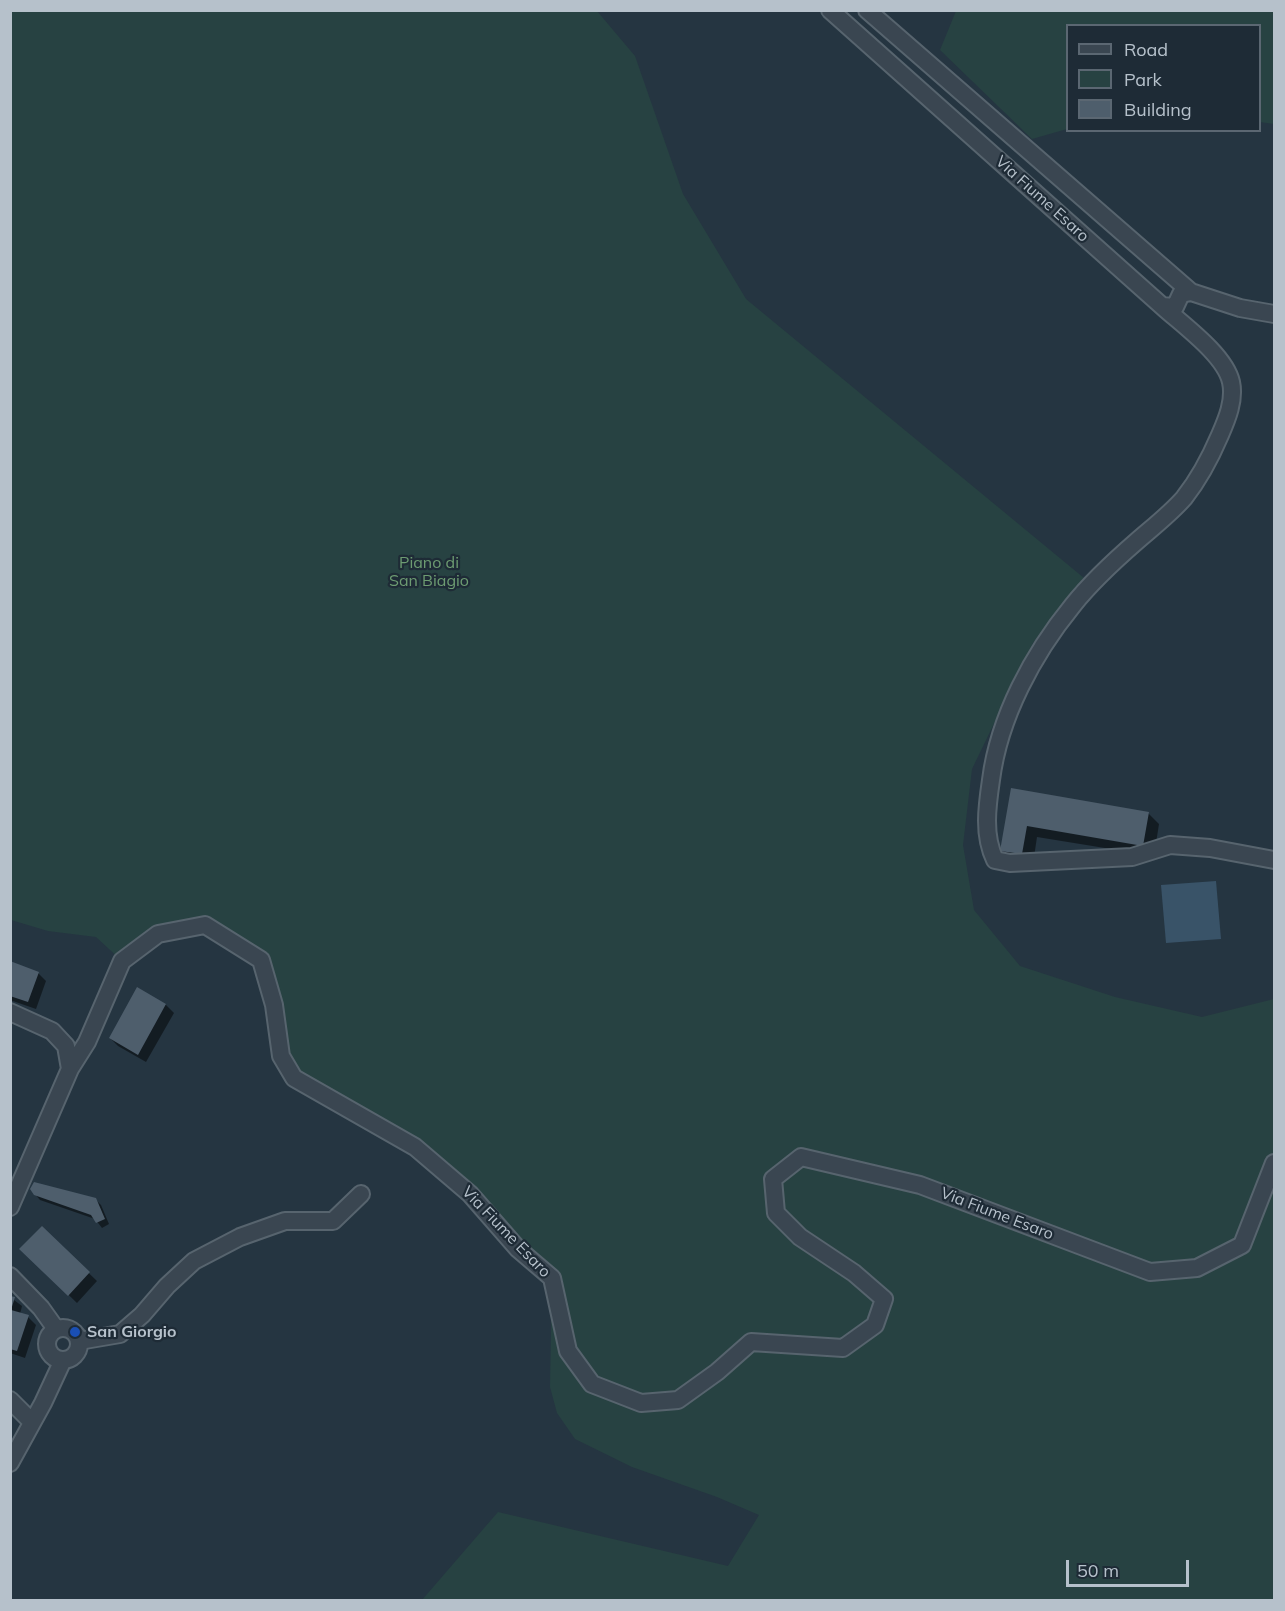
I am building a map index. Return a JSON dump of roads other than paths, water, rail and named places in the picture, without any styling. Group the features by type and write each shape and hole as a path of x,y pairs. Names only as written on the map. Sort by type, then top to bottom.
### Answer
{"street":[{"name":"Via Fiume Esaro","path":"830,10 1219,357 1231,383 1232,402 1226,422 1215,447 1184,498 1099,575 1072,606 1041,650 1012,704 994,755 988,800 987,839 995,860 1010,863 1132,856 1170,845 1210,848 1275,860"},
{"path":"867,10 1191,292 1240,308 1275,314"},
{"path":"1162,306 1175,306 1181,294 1191,292"},
{"name":"Via Fiume Esaro","path":"10,1207 70,1069 87,1041 123,961 158,934 205,924 261,960 274,1005 281,1056 294,1078 416,1147 470,1194 518,1248 552,1278 568,1350 592,1384 641,1403 678,1400 717,1372 751,1342 843,1348 875,1325 884,1299 854,1273 800,1236 776,1213 773,1179 801,1156 920,1185 1150,1272 1197,1268 1242,1245 1275,1163"},
{"path":"10,1012 52,1031 66,1046 70,1069"},
{"path":"80,1341 120,1334 142,1315 166,1286 194,1261 240,1237 285,1221 333,1221 361,1194"},
{"path":"10,1276 41,1308 56,1329"},
{"path":"10,1463 44,1403 63,1360 76,1354 80,1341 75,1332 63,1327 56,1329 48,1337 48,1348 54,1356 63,1360"},
{"path":"10,1400 32,1422"}],"water":[{"path":"1216,881 1221,939 1166,943 1161,885"}],"place":[{"name":"San Giorgio","path":"75,1332"}],"park label":[{"name":"Piano di San Biagio","path":"429,572"}]}
